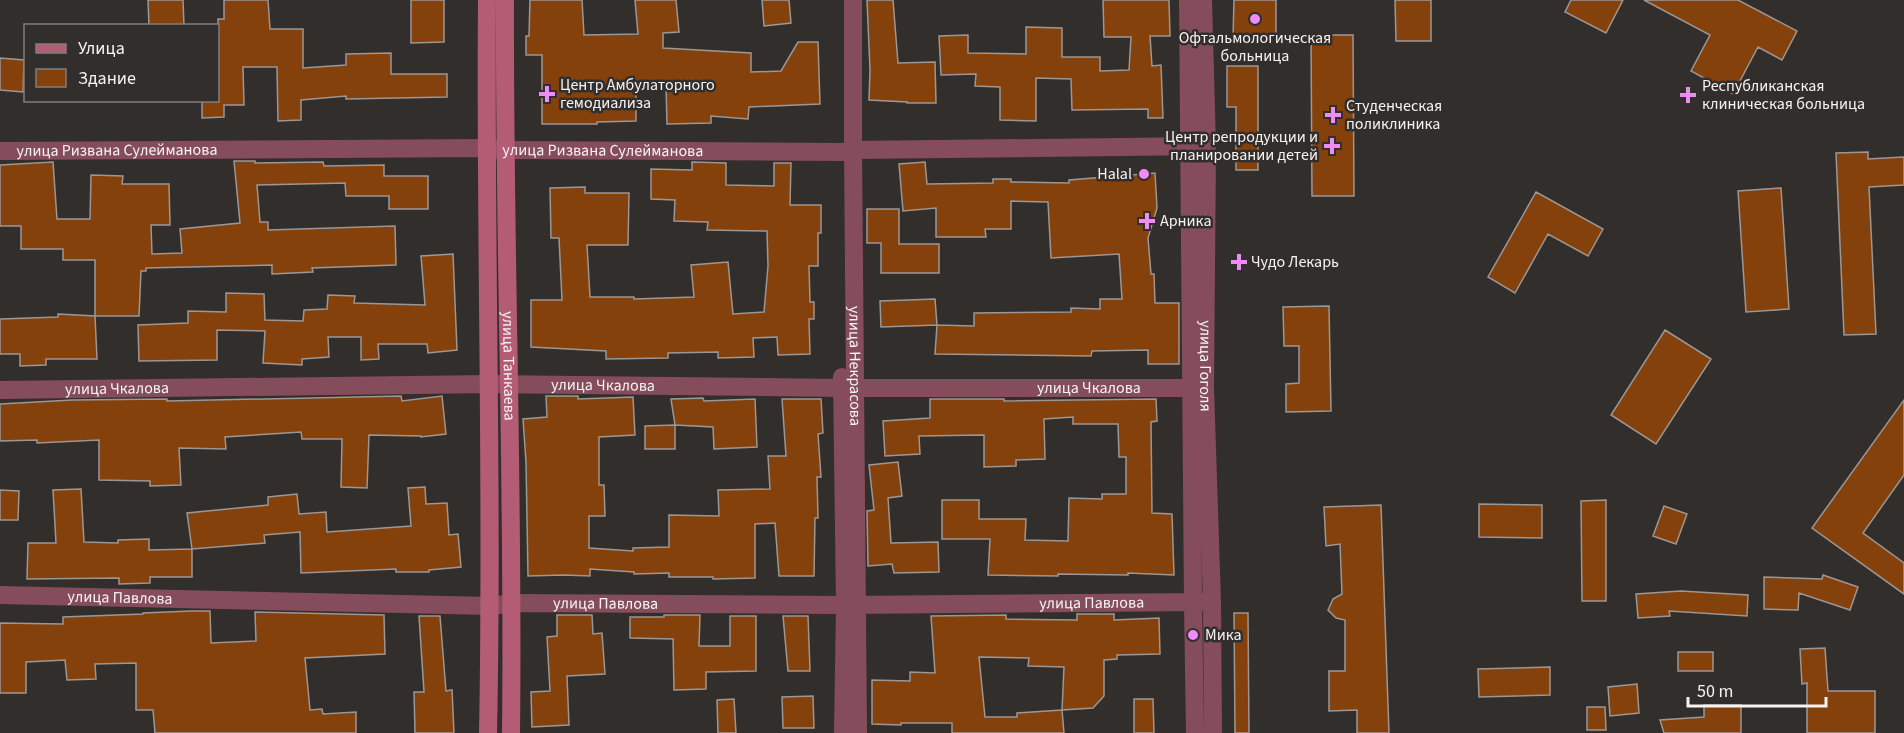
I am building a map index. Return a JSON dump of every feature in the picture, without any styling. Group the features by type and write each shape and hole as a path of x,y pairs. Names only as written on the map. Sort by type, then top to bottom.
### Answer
{"main road":[{"name":"улица Танкаева","path":"487,0 486,148 491,606 488,733"},
{"name":"улица Танкаева","path":"505,0 504,150 513,603 511,733"}],"street":[{"name":"улица Некрасова","path":"842,0 847,151 851,605 858,733"},
{"name":"улица Некрасова","path":"847,151 853,0"},
{"name":"улица Гоголя","path":"1188,0 1189,147 1198,388 1212,602 1214,733"},
{"name":"улица Гоголя","path":"1195,733 1193,603 1207,146 1203,0"},
{"name":"улица Ризвана Сулейманова","path":"0,152 486,148 504,150 847,151 1207,146"},
{"name":"улица Чкалова","path":"0,390 489,384 509,386 1198,388"},
{"name":"улица Павлова","path":"0,595 491,606 513,603 851,605 1212,602"},
{"name":"улица Некрасова","path":"843,733 851,605"}],"building":[{"path":"148,0 183,0 184,24 149,24"},
{"path":"224,0 268,0 270,29 303,29 303,68 346,65 346,54 391,53 391,74 447,74 447,97 346,99 346,96 301,100 301,120 278,121 277,67 243,67 244,105 224,105 224,117 202,118 202,102 219,102 218,19 224,19"},
{"path":"411,0 444,0 444,42 411,43"},
{"path":"530,0 582,0 584,35 638,34 635,0 676,0 679,32 663,33 663,48 751,53 751,72 781,71 798,42 818,42 820,104 749,107 748,119 711,116 711,123 667,124 666,87 636,88 636,121 542,124 542,55 526,55"},
{"path":"762,0 789,0 791,23 764,26"},
{"path":"867,0 893,0 898,63 935,62 936,103 869,100"},
{"path":"1103,0 1169,0 1170,36 1150,36 1152,66 1161,65 1163,118 1148,118 1148,109 1072,110 1071,79 1036,78 1036,121 1000,120 1000,87 975,86 976,74 941,75 939,36 968,35 968,53 1026,54 1026,27 1062,28 1062,57 1100,57 1100,71 1129,70 1131,37 1104,37"},
{"name":"Офтальмологическая больница","path":"1234,0 1276,0 1276,37 1233,37"},
{"path":"1395,0 1431,0 1431,41 1396,41"},
{"path":"1571,0 1623,0 1606,33 1565,12"},
{"path":"1644,0 1738,0 1797,31 1782,60 1758,47 1733,94 1691,71 1710,35"},
{"name":"Студенческая поликлиника","path":"1311,35 1353,35 1354,196 1312,196"},
{"path":"0,58 24,60 23,92 0,90"},
{"path":"1227,66 1258,66 1258,170 1236,170 1236,107 1227,107"},
{"path":"1868,152 1868,159 1904,157 1904,185 1869,187 1876,334 1844,335 1836,153"},
{"path":"234,161 323,162 324,166 384,165 384,176 428,176 428,209 389,209 389,196 346,196 345,183 257,185 260,222 268,222 268,230 395,226 396,265 312,268 313,272 272,274 272,265 146,268 146,271 141,271 139,316 95,316 95,260 63,260 63,249 21,249 21,226 0,226 0,165 53,162 57,219 90,219 91,175 123,176 122,184 169,184 170,225 151,225 152,254 182,253 180,229 240,223"},
{"path":"692,162 726,163 726,185 774,186 774,163 791,163 790,205 821,205 818,266 809,266 810,302 814,302 814,319 809,319 810,354 778,355 777,337 753,338 754,357 718,358 718,352 668,353 668,358 606,359 606,351 531,347 531,300 562,300 559,238 551,238 550,188 585,187 585,193 629,193 628,245 587,245 590,297 634,297 634,299 694,297 691,265 728,262 733,314 764,312 768,266 767,231 707,230 708,222 674,221 675,200 651,199 651,169 692,170"},
{"path":"925,162 927,184 993,183 993,179 1011,179 1011,182 1069,183 1069,180 1155,173 1157,208 1148,238 1151,274 1154,274 1155,303 1179,303 1179,364 1148,364 1148,350 1092,351 1091,356 935,354 937,325 974,326 974,313 1071,312 1071,308 1100,309 1100,299 1122,299 1119,254 1051,258 1048,202 1011,201 1011,229 985,229 986,237 936,237 936,208 903,211 899,164"},
{"path":"1781,188 1789,309 1746,312 1738,191"},
{"path":"1536,192 1603,229 1588,256 1548,234 1515,293 1488,277"},
{"path":"867,209 899,209 899,244 939,244 939,273 881,273 881,243 867,243"},
{"path":"453,254 457,350 428,353 427,344 378,344 379,359 361,360 361,337 328,337 329,357 302,359 302,365 263,363 265,331 217,330 217,360 139,361 138,325 188,323 188,311 226,312 226,293 264,294 265,320 303,321 304,310 327,309 328,295 355,296 354,303 425,305 421,256"},
{"path":"935,299 937,325 881,327 880,301"},
{"path":"1329,306 1331,411 1286,412 1286,384 1299,383 1299,346 1284,346 1283,307"},
{"path":"58,314 95,316 97,359 46,359 46,365 20,366 20,354 0,354 0,319 58,317"},
{"path":"1665,330 1711,359 1656,444 1611,415"},
{"path":"401,396 402,401 442,396 446,434 421,437 369,435 367,488 341,487 342,439 302,439 301,432 225,437 226,449 179,448 181,485 150,486 150,481 99,480 99,440 37,443 37,440 0,441 0,404 72,400 167,399 167,401"},
{"path":"546,396 578,396 578,399 633,397 635,435 599,437 599,485 604,485 605,516 589,516 589,548 633,551 633,548 669,547 669,515 719,516 718,490 770,489 768,456 786,456 782,399 821,399 823,433 818,434 821,477 817,477 818,518 815,518 814,576 779,576 775,523 755,524 755,578 669,577 669,573 634,574 634,572 590,569 590,576 528,576 523,419 547,417"},
{"path":"703,398 704,401 755,399 757,447 714,449 713,427 675,425 671,399"},
{"path":"930,399 1004,399 1004,401 1156,399 1157,421 1151,422 1152,513 1172,514 1174,575 1128,573 1128,575 1058,574 1058,576 988,575 990,539 942,539 942,500 979,500 979,519 1026,519 1025,540 1068,541 1069,498 1102,499 1102,494 1126,494 1126,457 1119,457 1118,424 1073,424 1073,417 1044,419 1045,459 1016,460 1016,466 984,467 984,435 919,436 920,454 885,456 883,421 930,418"},
{"path":"1904,400 1904,475 1863,533 1904,563 1904,594 1812,528"},
{"path":"675,425 675,449 645,449 645,426"},
{"path":"898,462 902,496 888,498 891,543 938,542 939,572 894,573 892,564 868,566 867,511 874,510 869,465"},
{"path":"425,487 426,504 447,503 449,535 458,534 461,567 429,570 429,572 396,572 396,569 301,573 300,532 264,535 265,543 192,549 187,513 268,505 268,497 297,494 299,514 326,512 327,532 411,526 408,488"},
{"path":"81,489 84,542 118,543 118,540 149,539 149,550 192,549 192,577 150,577 150,583 119,584 119,578 27,579 28,543 56,543 53,490"},
{"path":"0,490 19,491 18,520 0,520"},
{"path":"1606,500 1606,601 1582,601 1581,501"},
{"path":"1479,504 1542,505 1542,538 1479,537"},
{"path":"1381,505 1389,733 1357,733 1357,710 1329,711 1329,671 1345,671 1345,620 1336,618 1328,610 1333,599 1342,594 1340,544 1326,546 1324,507"},
{"path":"1664,506 1687,514 1676,544 1653,536"},
{"path":"1823,575 1858,587 1850,610 1799,593 1798,610 1764,609 1764,577 1822,579"},
{"path":"1681,591 1748,595 1747,616 1669,611 1670,616 1638,618 1636,594"},
{"path":"210,611 211,643 256,641 255,612 384,615 385,654 305,658 310,710 322,709 323,714 356,712 356,733 155,733 153,710 136,710 136,663 95,664 96,679 67,680 65,660 26,662 26,693 0,693 0,623 63,624 63,617"},
{"path":"1234,613 1248,613 1249,733 1235,733"},
{"path":"1077,614 1114,614 1114,620 1159,618 1160,654 1117,655 1117,659 1104,660 1104,696 1093,708 1062,710 1064,733 952,733 952,723 872,724 872,680 910,681 910,672 935,673 931,616 1006,615 1006,619 1077,620","holes":["979,657 1029,658 1028,666 1064,667 1062,710 1017,713 1017,717 985,717"]},
{"path":"557,615 592,615 593,634 602,633 605,674 567,676 569,725 532,727 531,692 550,691 547,637 557,636"},
{"path":"664,615 700,615 699,646 730,646 730,616 756,616 756,671 706,672 706,689 674,690 673,639 630,638 630,617 664,617"},
{"path":"419,616 440,616 446,691 452,690 454,733 415,733 414,692 424,692"},
{"path":"783,616 808,616 810,671 788,671"},
{"path":"1825,648 1828,691 1875,691 1875,733 1807,733 1807,683 1802,684 1800,649"},
{"path":"1678,652 1713,652 1713,671 1678,671"},
{"path":"1550,667 1550,695 1479,697 1478,669"},
{"path":"1637,684 1639,713 1610,716 1608,687"},
{"path":"813,696 814,728 783,728 782,697"},
{"path":"734,699 736,733 718,733 717,700"},
{"path":"1134,699 1153,699 1154,733 1134,733"},
{"path":"1704,705 1741,705 1741,733 1664,733 1660,720 1704,717"},
{"path":"1587,707 1605,707 1606,730 1587,730"}],"place":[{"name":"Офтальмологическая больница","path":"1255,19"},
{"name":"Центр Амбулаторного гемодиализа","path":"547,94"},
{"name":"Республиканская клиническая больница","path":"1688,95"},
{"name":"Студенческая поликлиника","path":"1333,115"},
{"name":"Центр репродукции и планировании детей","path":"1332,146"},
{"name":"Halal","path":"1144,174"},
{"name":"Арника","path":"1147,221"},
{"name":"Чудо Лекарь","path":"1239,262"},
{"name":"Мика","path":"1193,635"}]}
